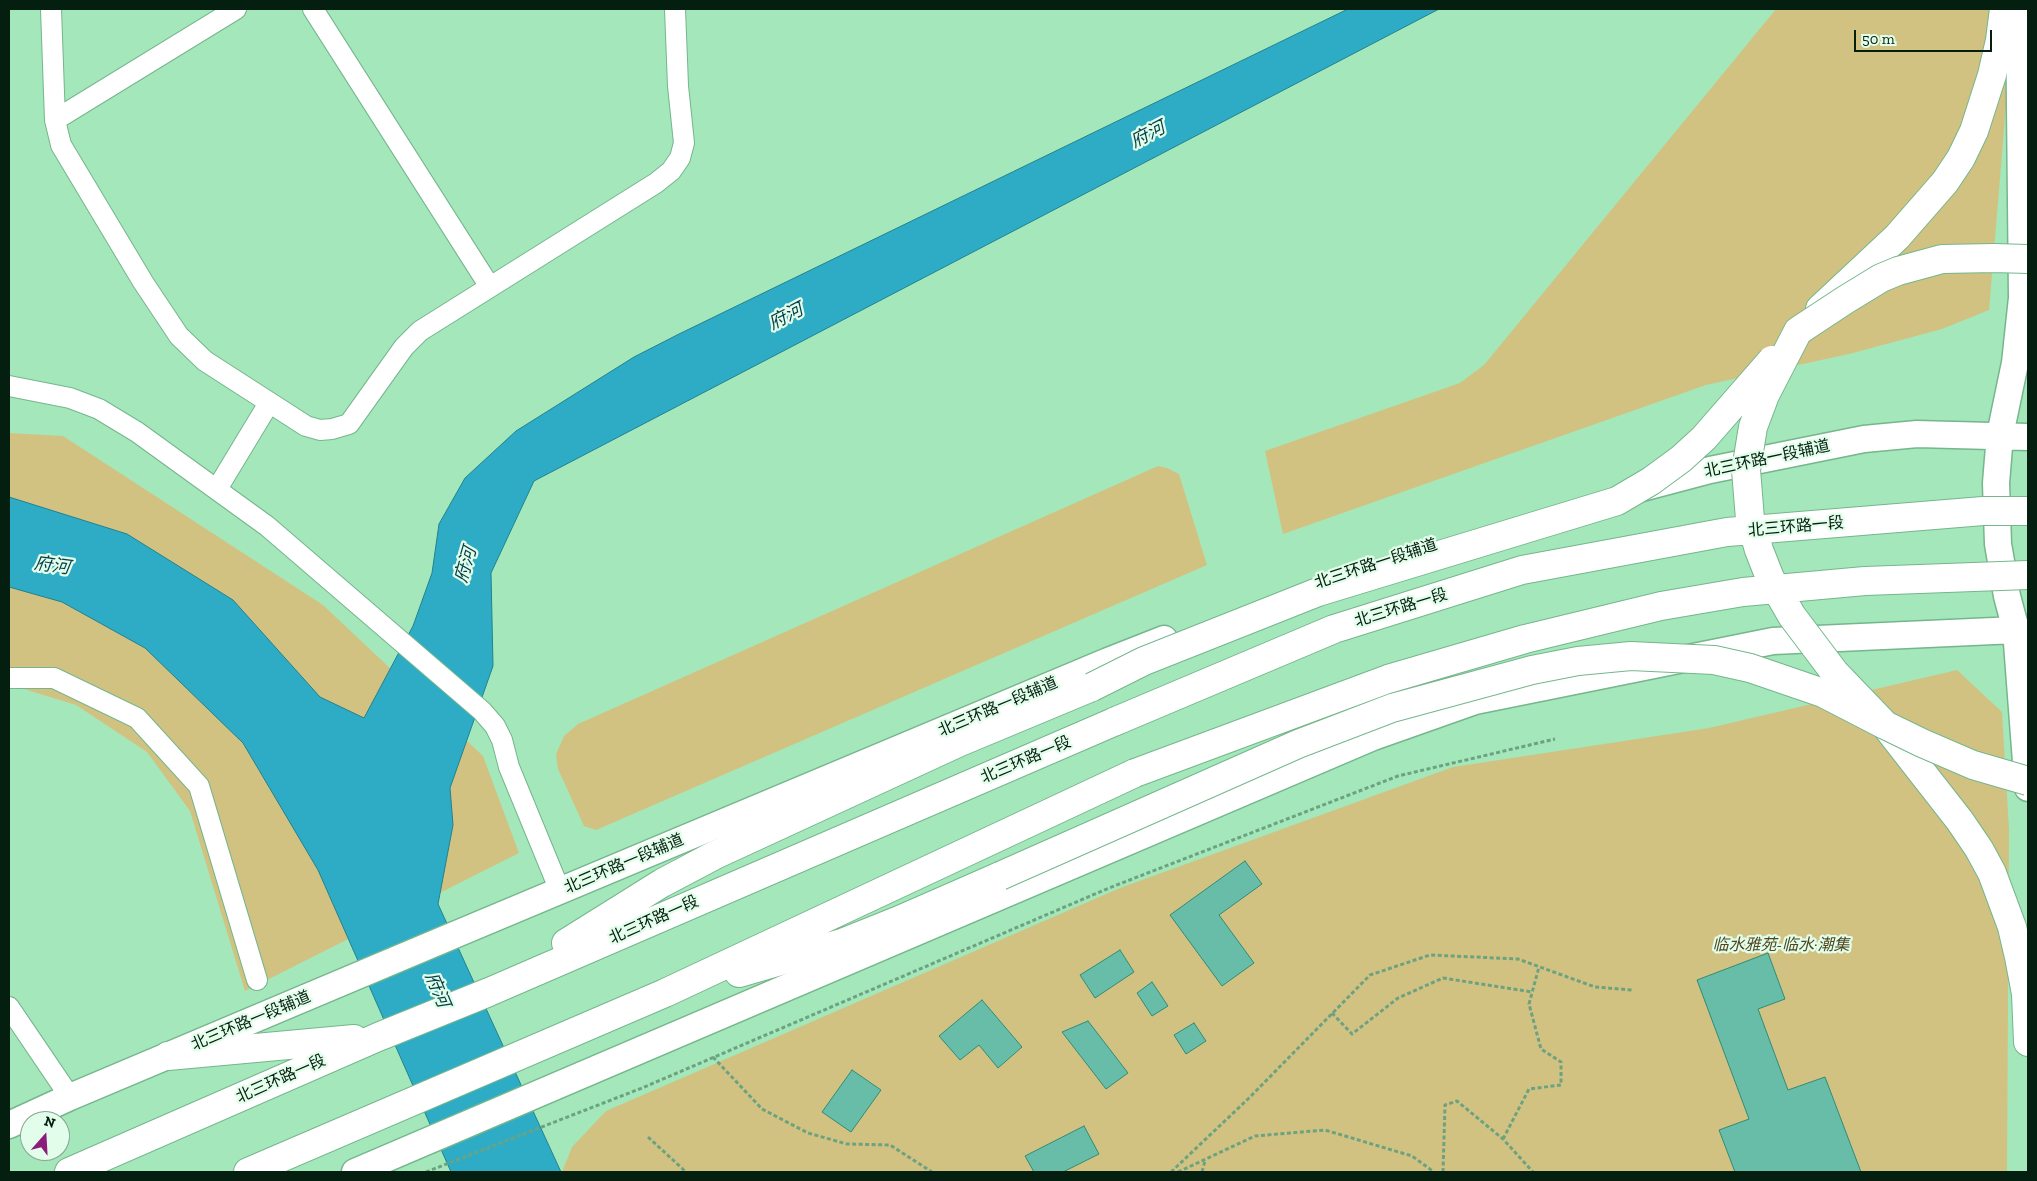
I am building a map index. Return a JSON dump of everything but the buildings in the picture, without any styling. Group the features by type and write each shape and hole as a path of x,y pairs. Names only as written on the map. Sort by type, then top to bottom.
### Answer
{"highway":[{"path":"489,992 662,883 715,855 960,742 1092,687 1144,661 1318,592 1617,501 1652,481 1681,459 1704,438 1798,331 1843,286 1897,237 1945,182 1961,158 1974,131 1992,75 2000,40 2004,9"},
{"path":"2028,259 1942,259 1898,271 1844,300 1798,331 1765,395 1752,427 1746,470 1750,518 1759,550 1770,578 1792,616 1835,673 1885,724 1960,821 1992,873 2012,927 2019,957 2026,994 2028,1042"},
{"name":"北三环路一段","path":"68,1172 378,1037 489,992 1334,629 1522,570 1727,532 1983,511 2028,511"},
{"path":"248,1172 665,993 1135,773 1388,680 1525,639 1661,606 1744,592 1865,580 2028,574"},
{"path":"665,993 842,943 897,921 1298,744 1392,708 1532,670 1578,661 1631,656 1714,660 1750,668 1823,693 1922,744 1964,761 2028,780"},
{"path":"168,1056 378,1037"}],"main road":[{"path":"2019,9 2022,298 2015,363 2000,435 1996,483 1998,544 2007,596 2022,631 2028,788"},
{"name":"北三环路一段辅道","path":"9,1125 459,933 1108,661 1280,594 1456,538 1710,470 1864,439 1917,434 2028,436"},
{"path":"355,1172 1373,737 1475,701 1773,641 2022,631"}],"street":[{"path":"51,9 55,120 61,145 143,282 179,336 205,362 306,426 320,430 350,424 404,347 420,331 656,183 671,171 680,158 684,143 678,86 675,9"},
{"path":"55,120 236,9"},
{"path":"313,9 490,287"},
{"path":"9,386 70,398 99,409 137,432 267,526 482,711 495,726 502,740 509,767 560,891"},
{"path":"217,489 269,403"},
{"path":"9,678 54,678 137,718 199,786 257,980"},
{"path":"9,1006 70,1098"}],"path":[{"path":"426,1172 565,1118 713,1057 1109,888 1398,776 1555,740"},
{"path":"1171,1172 1249,1098 1370,975 1430,955 1518,959 1595,987 1632,990"},
{"path":"1503,1139 1529,1089 1561,1085 1560,1062 1541,1049 1529,1004 1539,967"},
{"path":"1332,1013 1352,1034 1398,998 1444,978 1532,992"},
{"path":"713,1057 762,1109 808,1133 847,1144 890,1145 932,1172"},
{"path":"1443,1172 1445,1104 1457,1100 1503,1139 1533,1172"},
{"path":"1180,1172 1255,1136 1325,1130 1412,1156 1434,1172"},
{"path":"648,1137 686,1172"},
{"path":"1202,1172 1205,1160"}],"green space":[{"path":"1776,9 1995,9 2007,94 1989,310 1942,329 1849,354 1706,385 1283,534 1265,451 1460,383 1484,365"},
{"path":"9,433 63,436 323,605 483,756 519,853 245,991 190,811 147,752 76,705 24,689 9,689"},
{"path":"1158,466 1179,474 1207,565 596,830 584,826 558,769 556,754 564,736 578,724"},
{"name":"临水雅苑-临水·潮集","path":"1957,670 2002,712 2009,829 2007,1172 562,1172 572,1147 606,1111 1120,888 1453,767 1709,728"}],"water":[{"name":"府河","path":"1348,9 1439,9 534,481 491,573 493,666 450,788 453,825 438,904 561,1172 451,1172 318,870 243,743 145,648 62,602 9,587 9,497 127,534 233,600 320,697 364,718 413,626 432,573 439,524 465,478 516,431 634,357 679,334"}]}
